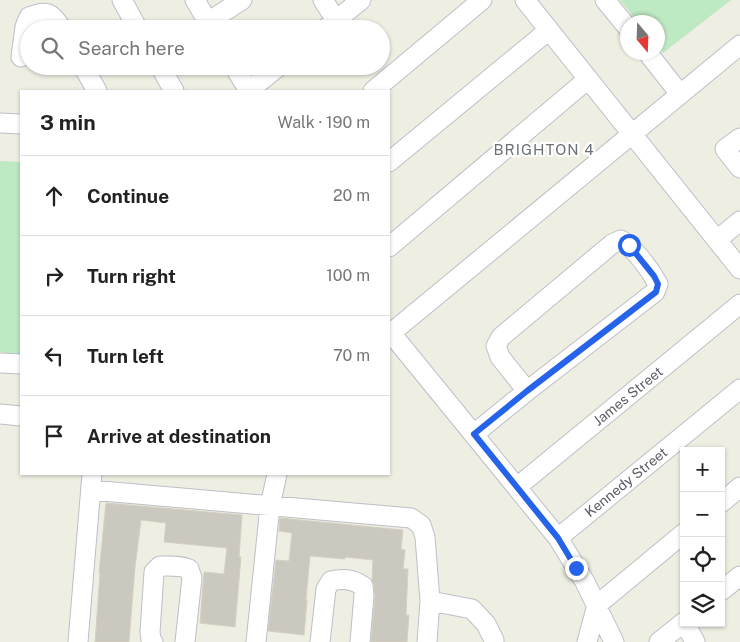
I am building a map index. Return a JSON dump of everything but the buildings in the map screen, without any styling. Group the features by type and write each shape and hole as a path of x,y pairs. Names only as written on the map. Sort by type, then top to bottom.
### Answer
{"street":[{"path":"122,0 133,20"},
{"path":"195,0 207,20"},
{"path":"216,20 242,0"},
{"path":"323,0 329,20"},
{"path":"335,20 361,0"},
{"path":"374,90 482,0"},
{"path":"525,0 740,269"},
{"path":"605,0 620,18"},
{"path":"28,20 29,17 40,12 52,15 56,20"},
{"path":"390,161 549,30"},
{"path":"614,642 597,604 558,538 390,332 740,45"},
{"path":"653,60 680,94"},
{"path":"88,75 96,90"},
{"path":"165,75 173,90"},
{"path":"239,75 247,90"},
{"path":"249,90 268,75"},
{"path":"390,246 588,79"},
{"path":"0,123 20,124"},
{"path":"740,138 725,150 740,168"},
{"path":"717,240 740,221"},
{"path":"474,434 656,292 658,284 654,276 629,245 621,240 612,244 501,337 496,346 500,357 527,391"},
{"name":"James Street","path":"517,487 740,304"},
{"path":"0,363 20,364"},
{"name":"Kennedy Street","path":"558,538 740,389"},
{"path":"0,414 20,416"},
{"path":"256,642 270,506 277,475"},
{"path":"78,642 91,482 270,506 411,518 421,525 424,537 430,601 427,642"},
{"path":"725,500 740,487"},
{"path":"587,642 597,604 680,536"},
{"path":"153,642 150,632 154,572 160,566 182,566 189,570 192,578 185,642"},
{"path":"320,642 326,589 330,581 339,579 356,581 363,586 360,642"},
{"path":"430,601 472,609 486,624 494,642"},
{"path":"659,642 680,626"},
{"path":"686,627 695,642"}],"green space":[{"path":"620,0 731,0 665,51 665,15 632,15"},
{"path":"0,161 20,162 20,355 0,352"}],"district":[{"name":"BRIGHTON 4","path":"544,149"}],"route":[{"path":"576,568 558,538 474,434 656,292 658,284 654,276 629,245"}]}
